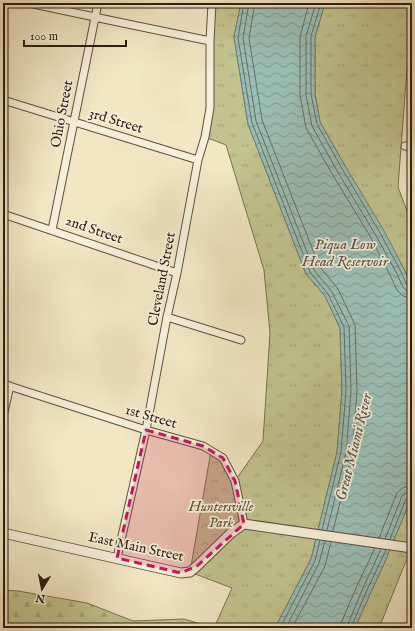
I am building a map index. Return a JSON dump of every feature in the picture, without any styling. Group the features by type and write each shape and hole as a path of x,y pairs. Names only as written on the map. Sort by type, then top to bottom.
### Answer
{"street":[{"path":"29,3 210,41"},
{"name":"Ohio Street","path":"52,230 98,3"},
{"name":"Cleveland Street","path":"117,558 146,430 198,160 205,137 210,108 210,41 212,3"},
{"name":"3rd Street","path":"3,100 198,160"},
{"name":"2nd Street","path":"3,214 177,273"},
{"path":"168,317 241,340"},
{"path":"3,416 6,385"},
{"name":"1st Street","path":"6,385 146,430 203,446 223,458 235,481 244,524"},
{"path":"244,524 412,548"},
{"name":"East Main Street","path":"3,532 181,573 190,572 231,533 244,524"}],"highlighted area":[{"path":"146,430 203,446 223,458 235,481 244,524 197,566 181,573 117,558"}],"green space":[{"path":"212,3 241,3 234,37 248,124 306,274 325,296 340,328 342,391 337,452 311,559 275,628 214,628 232,588 190,572 235,481 263,441 270,333 264,270 226,145 205,137"},
{"path":"325,3 412,3 398,187 412,224 412,287 404,269 320,122 315,94 315,37"},
{"name":"Huntersville Park","path":"211,451 223,458 235,481 244,524 190,572"},
{"path":"412,496 412,561 406,561 379,628 355,628 384,564"},
{"path":"3,590 18,591 87,603 133,621 184,619 214,628 3,628"}],"water":[{"name":"Piqua Low Head Reservoir","path":"241,3 325,3 315,37 315,94 320,122 383,229 412,287 412,496 384,564 355,628 275,628 311,559 337,452 342,391 340,328 325,296 306,274 248,124 234,37"}],"water label":[{"name":"Great Miami River","path":"354,447"}]}
